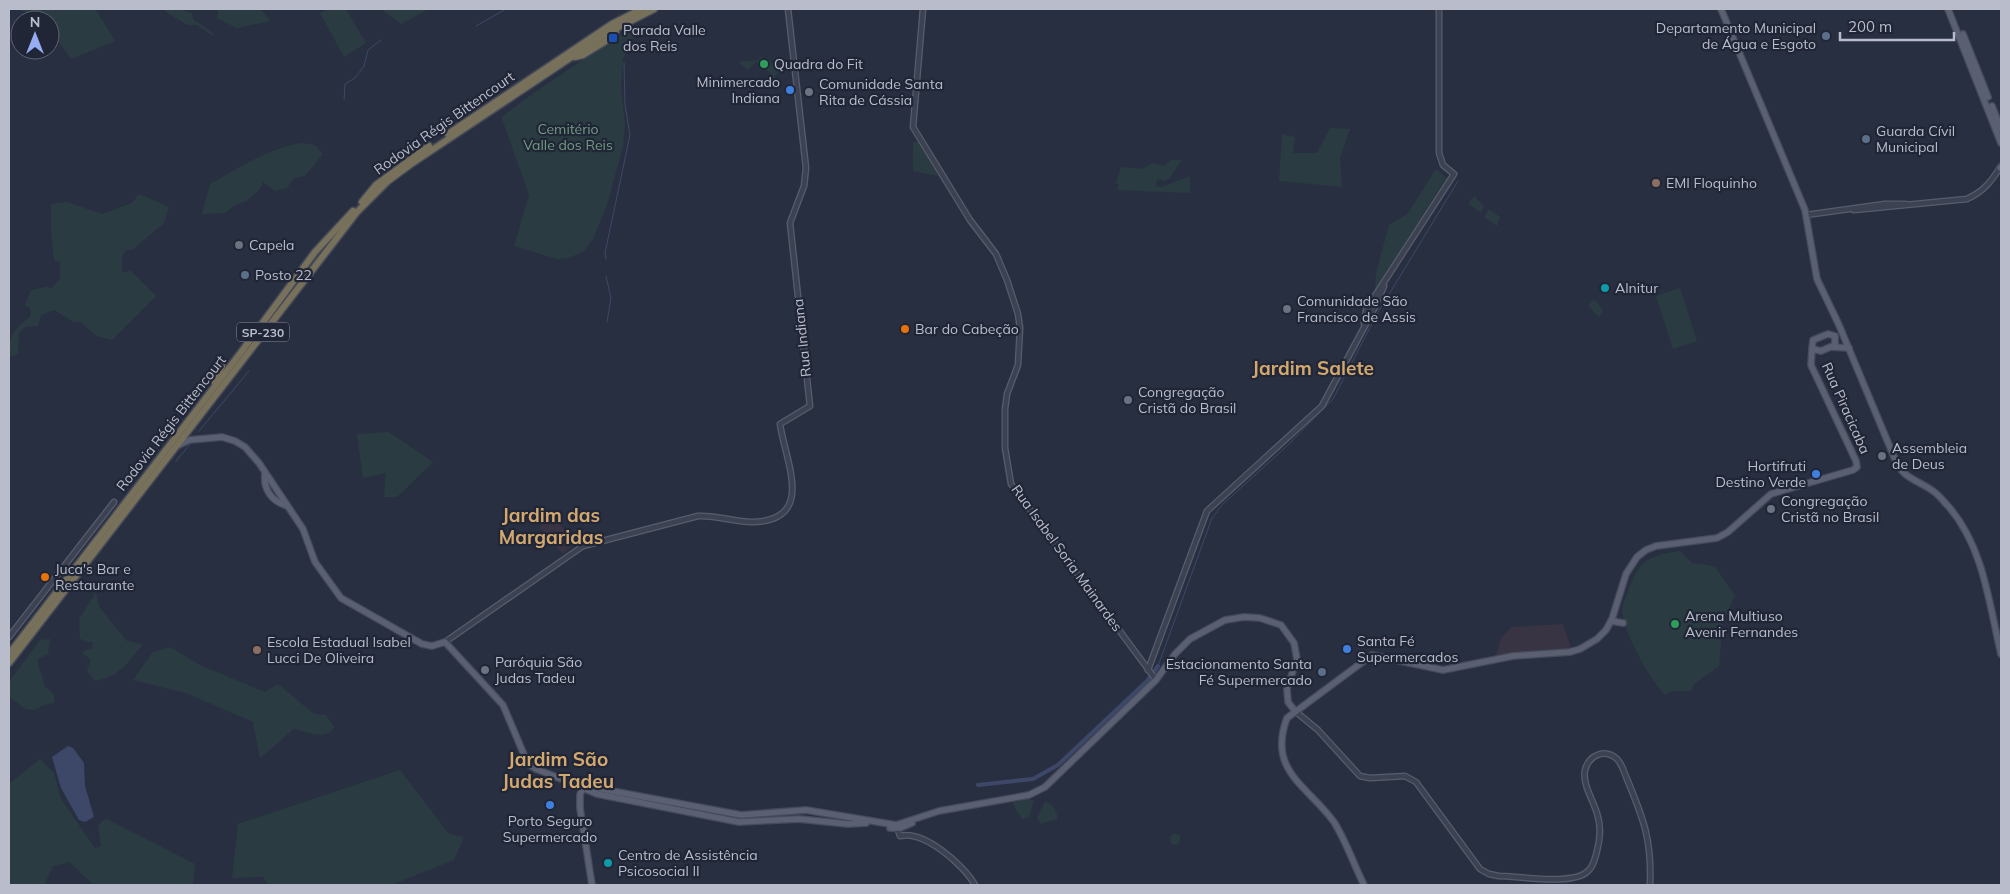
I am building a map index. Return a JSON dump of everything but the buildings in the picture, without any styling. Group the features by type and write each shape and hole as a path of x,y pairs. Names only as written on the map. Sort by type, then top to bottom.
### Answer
{"highway":[{"name":"SP-230","path":"613,26 635,12 654,9"},
{"name":"Rodovia Régis Bittencourt","path":"9,654 213,389 315,252 376,185 400,166 572,51 613,26"},
{"name":"Rodovia Régis Bittencourt","path":"9,663 357,212 388,181 440,144 568,60 613,26"},
{"path":"213,389 222,366"}],"main road":[{"path":"1721,9 1806,215 1817,279 1837,321 1900,469 1933,491 1954,513 1965,530 1982,568 2001,654"},
{"path":"1948,9 2001,144"},
{"path":"1952,9 2001,129"},
{"path":"1970,63 1978,70"},
{"path":"1837,321 1835,329 1830,334 1813,340 1815,350 1833,346 1848,348"},
{"path":"1830,334 1843,338"},
{"path":"1830,334 1836,339 1833,346"},
{"path":"1833,346 1843,338"},
{"name":"Rua Piracicaba","path":"1611,621 1628,570 1637,557 1646,550 1656,546 1717,538 1728,532 1771,494 1847,472 1857,466 1811,365 1815,350"},
{"path":"194,423 192,430 196,439"},
{"path":"176,446 196,439 222,437 235,440 245,446 266,473 266,490 276,501 287,506 303,529 315,562 341,598 422,644 432,646 445,642 503,705 528,764 536,769 583,787 741,815 806,810 848,821"},
{"path":"583,787 598,795 740,822 799,819 848,821 897,827 920,817 957,807 1029,794 1045,786 1152,675 1175,654 1202,632 1234,618 1260,618 1281,625 1296,648 1297,659 1287,688 1288,702 1295,711"},
{"path":"1364,885 1336,826 1294,778 1284,762 1281,742 1286,718 1372,655 1434,669 1452,669 1502,657 1570,652 1580,649 1597,638 1611,621 1623,623"},
{"path":"583,787 580,808 592,885"}],"street":[{"name":"Rua Indiana","path":"445,642 582,546 686,518 711,516 753,522 784,512 794,489 780,424 810,406 790,220 804,186 806,168 788,9"},
{"path":"1364,325 1369,299 1373,299 1386,281 1454,174 1443,165 1439,153 1438,9"},
{"name":"Rua Isabel Soria Mainardes","path":"921,10 913,127 970,220 996,254 1007,280 1020,328 1016,372 1007,394 1005,409 1006,448 1010,478 1018,493 1152,675"},
{"path":"1806,215 1967,199 1980,193 1990,184 2001,167"},
{"path":"1152,675 1207,511 1322,406 1364,325 1376,306 1386,281"},
{"path":"1373,299 1376,306"},
{"path":"1367,305 1370,308 1376,306"},
{"path":"9,637 114,502"},
{"path":"1295,711 1318,730 1360,776 1370,778 1405,776 1416,782 1480,869 1489,874 1499,876 1576,878 1590,870 1595,859 1600,831 1598,816 1585,782 1585,771 1594,756 1603,753 1611,755 1621,765 1647,834 1651,859 1650,885"},
{"path":"897,827 900,836 908,835 941,850 963,867 975,885"}],"shaded area":[{"path":"552,517 577,542 563,554 540,528 541,524"},
{"path":"1563,624 1571,648 1496,655 1501,638 1512,627"}],"green space":[{"path":"15,9 96,10 115,41 71,59 60,43 60,10"},
{"path":"157,9 179,9 192,13 193,19 214,34 213,36 197,25 187,25 163,10"},
{"path":"218,9 260,9 271,21 237,28 217,18"},
{"path":"329,9 346,9 366,43 344,57 320,13"},
{"path":"381,9 429,9 401,24"},
{"name":"Cemitério Valle dos Reis","path":"633,27 634,35 623,59 621,88 625,125 623,147 607,205 593,239 583,252 568,258 557,259 514,246 529,195 502,119 503,116 551,81"},
{"path":"761,57 770,60 778,73 775,75 776,81 770,79 771,73 757,64 757,61 748,70 740,62 758,60"},
{"path":"1330,128 1350,129 1340,158 1342,187 1279,181 1282,134 1295,137 1293,153 1317,153"},
{"path":"913,142 922,142 938,176 913,171"},
{"path":"302,143 315,145 323,154 305,176 294,178 287,188 275,191 263,182 259,190 248,200 234,206 225,213 202,214 210,184 266,154"},
{"path":"1172,160 1182,160 1169,179 1164,181 1157,179 1156,186 1162,187 1190,176 1190,193 1117,190 1119,184 1116,183 1121,167 1142,169 1154,163 1163,166"},
{"path":"1436,169 1446,178 1375,290 1376,273 1389,225 1408,213"},
{"path":"139,194 169,207 164,223 132,250 126,250 122,257 122,272 131,271 156,296 112,340 96,336 81,322 74,322 54,310 41,315 38,326 25,327 19,333 18,354 9,357 13,333 31,316 30,308 25,305 31,290 51,288 60,279 60,263 54,260 51,204 67,202 102,214 132,203"},
{"path":"1474,196 1484,206 1481,212 1468,204"},
{"path":"1489,209 1500,217 1497,226 1484,217"},
{"path":"1680,288 1697,341 1673,349 1656,296"},
{"path":"1594,299 1603,310 1599,317 1588,306"},
{"path":"389,432 433,462 397,497 384,497 386,473 363,478 357,434"},
{"path":"598,513 600,522 585,526 582,517"},
{"name":"Arena Multiuso Avenir Fernandes","path":"1680,551 1692,563 1709,565 1716,568 1735,596 1723,621 1719,666 1694,684 1691,691 1671,691 1665,695 1651,677 1638,655 1624,621 1622,608 1636,573 1646,561 1660,555"},
{"path":"96,592 99,607 127,641 143,644 123,668 111,676 95,681 87,671 91,659 82,654 85,650 92,649 93,643 80,639 79,619"},
{"path":"50,639 48,654 38,659 38,663 44,686 54,694 54,703 44,705 35,710 26,709 9,697 9,682 40,640"},
{"path":"170,647 202,666 265,692 278,684 314,714 326,715 334,727 327,734 322,735 294,729 260,758 253,722 186,693 133,680 153,652"},
{"path":"40,759 54,773 61,799 95,848 101,846 98,825 106,819 195,864 193,885 94,885 69,862 53,866 44,885 9,885 9,784"},
{"path":"400,770 449,834 464,837 454,860 391,885 269,885 263,877 232,878 238,824"},
{"path":"1027,798 1034,801 1029,817 1022,819 1012,803"},
{"path":"1045,802 1048,802 1054,808 1057,819 1041,824 1037,818"},
{"path":"1173,834 1177,834 1180,839 1179,843 1173,844 1170,841 1170,837"}],"water":[{"path":"68,746 73,748 84,763 85,786 94,817 85,822 79,820 61,788 52,757"}],"waterway":[{"path":"476,26 506,9"},
{"path":"344,100 345,84 355,78 364,66 368,50 381,40"},
{"path":"606,259 605,253 630,135 625,105 624,63"},
{"path":"1158,666 1212,518 1223,504 1288,445 1333,399 1377,314 1458,181"},
{"path":"606,276 611,298 607,322"},
{"path":"199,431 249,371"},
{"path":"176,461 191,443"},
{"path":"978,785 1033,779 1058,765 1147,681 1158,666"}],"place":[{"name":"Departamento Municipal de Água e Esgoto","path":"1826,36"},
{"name":"Parada Valle dos Reis","path":"613,38"},
{"name":"Quadra do Fit","path":"764,64"},
{"name":"Minimercado Indiana","path":"790,90"},
{"name":"Comunidade Santa Rita de Cássia","path":"809,92"},
{"name":"Guarda Cívil Municipal","path":"1866,139"},
{"name":"EMI Floquinho","path":"1656,183"},
{"name":"Capela","path":"239,245"},
{"name":"Posto 22","path":"245,275"},
{"name":"Alnitur","path":"1605,288"},
{"name":"Comunidade São Francisco de Assis","path":"1287,309"},
{"name":"Bar do Cabeção","path":"905,329"},
{"name":"Congregação Cristã do Brasil","path":"1128,400"},
{"name":"Assembleia de Deus","path":"1882,456"},
{"name":"Hortifruti Destino Verde","path":"1816,474"},
{"name":"Congregação Cristã no Brasil","path":"1771,509"},
{"name":"Juca's Bar e Restaurante","path":"45,577"},
{"name":"Arena Multiuso Avenir Fernandes","path":"1675,624"},
{"name":"Santa Fé Supermercados","path":"1347,649"},
{"name":"Escola Estadual Isabel Lucci De Oliveira","path":"257,650"},
{"name":"Paróquia São Judas Tadeu","path":"485,670"},
{"name":"Estacionamento Santa Fé Supermercado","path":"1322,672"},
{"name":"Porto Seguro Supermercado","path":"550,805"},
{"name":"Centro de Assistência Psicosocial II","path":"608,863"}],"district":[{"name":"Jardim Salete","path":"1313,368"},
{"name":"Jardim das Margaridas","path":"551,526"},
{"name":"Jardim São Judas Tadeu","path":"558,770"}]}
